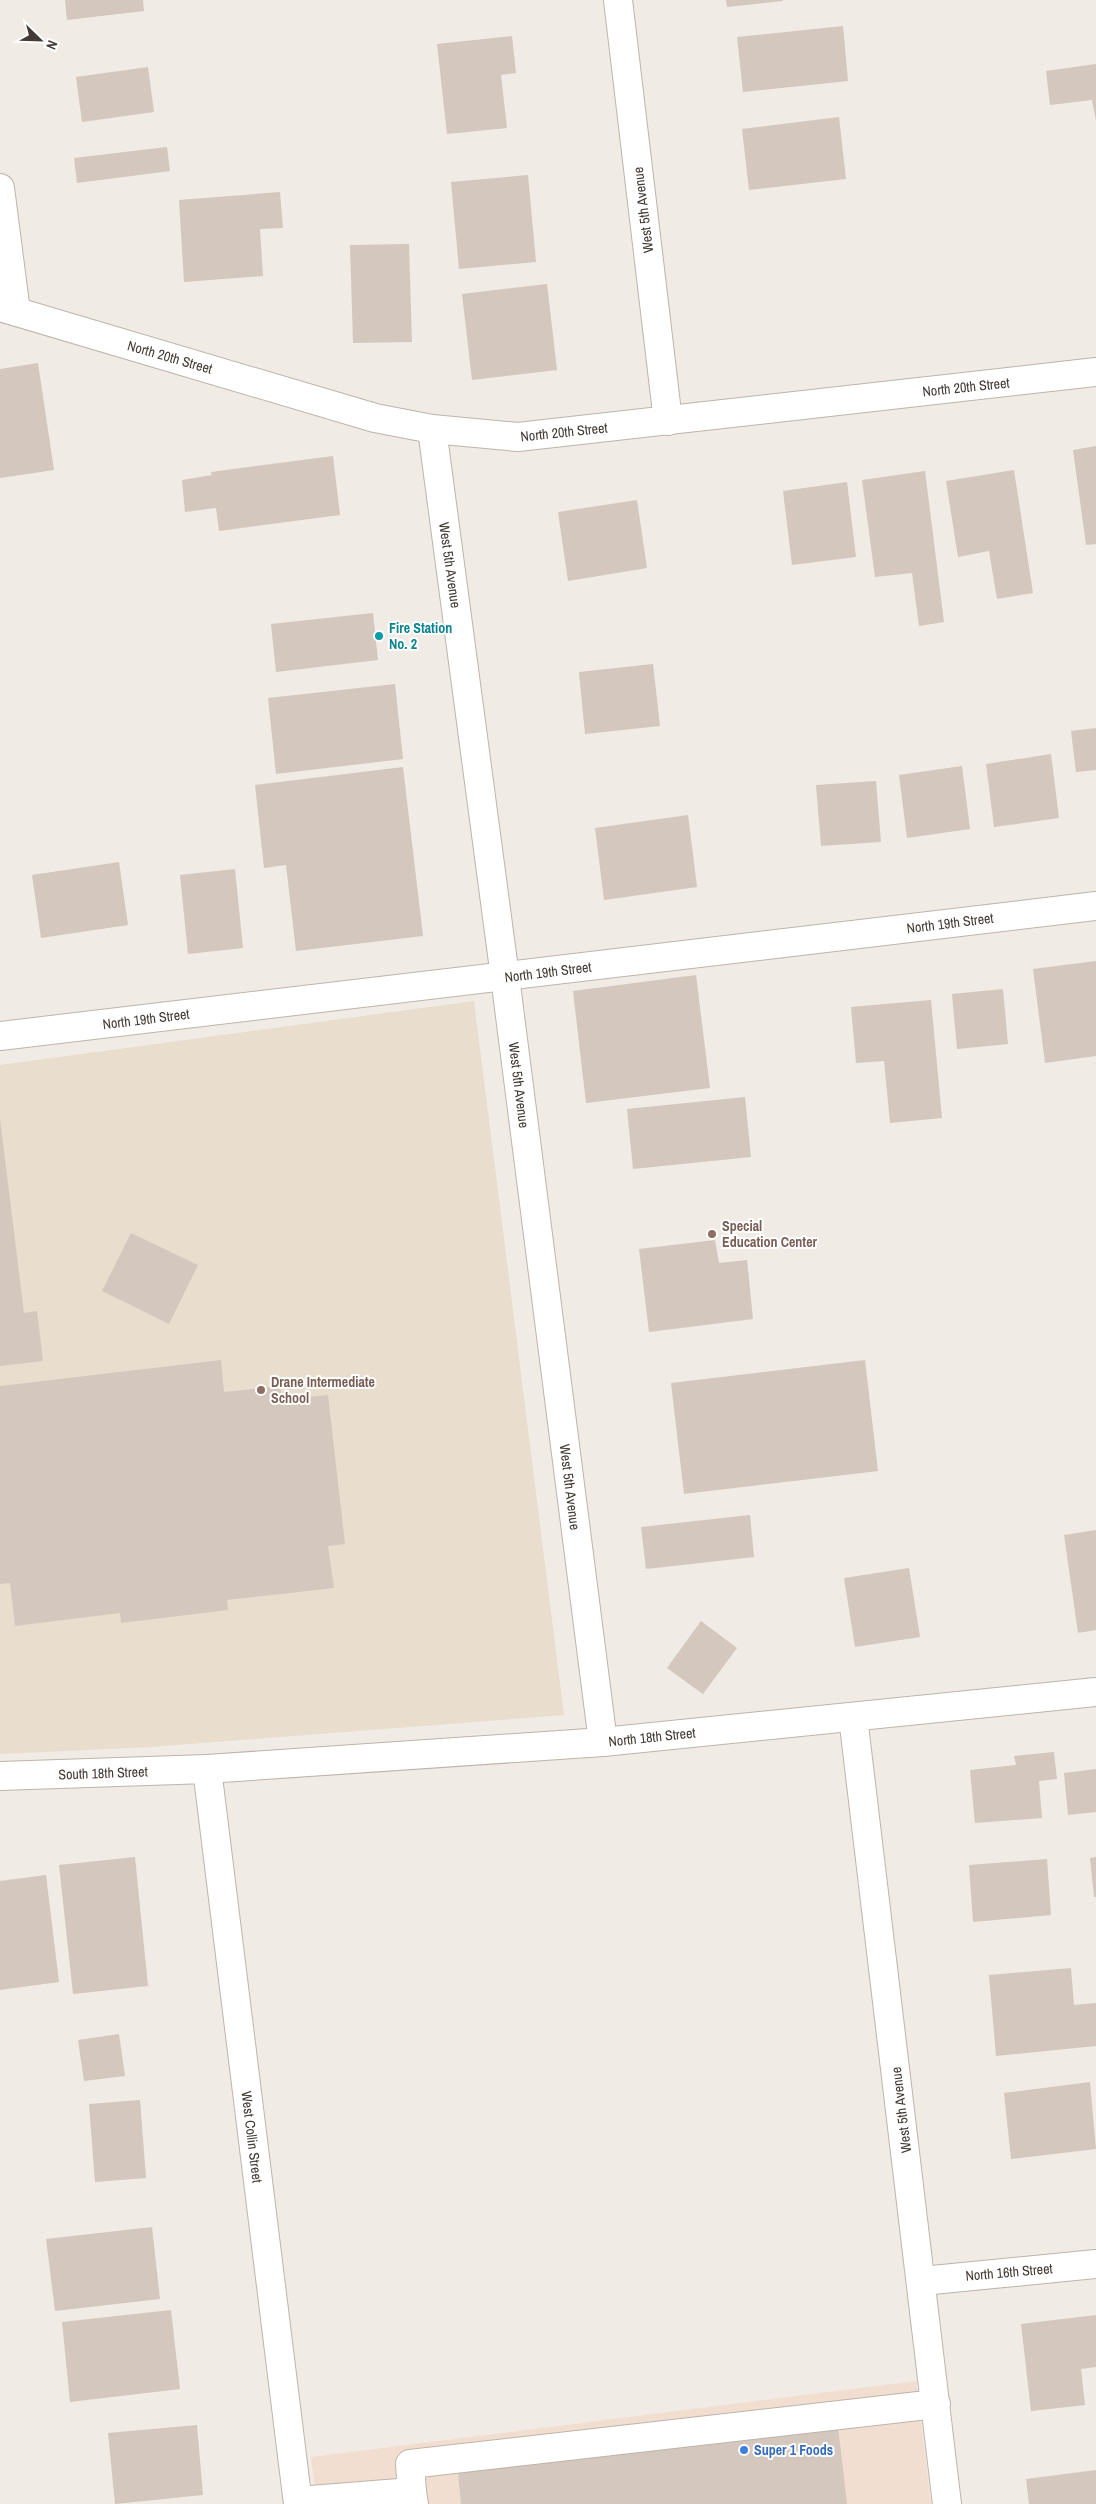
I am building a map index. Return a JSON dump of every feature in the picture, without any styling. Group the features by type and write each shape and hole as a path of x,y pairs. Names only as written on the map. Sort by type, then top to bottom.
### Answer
{"street":[{"name":"West 5th Avenue","path":"618,0 668,421"},
{"path":"0,188 8,309"},
{"name":"North 20th Street","path":"8,309 375,418 432,429 518,437 1096,372"},
{"name":"West 5th Avenue","path":"432,429 505,977 603,1742"},
{"name":"North 19th Street","path":"0,1036 1096,906"},
{"name":"North 18th Street","path":"207,1769 603,1742 1096,1692"},
{"name":"West 5th Avenue","path":"854,1717 947,2504"},
{"name":"South 18th Street","path":"0,1776 207,1769"},
{"name":"West Collin Street","path":"207,1769 298,2502"},
{"name":"North 16th Street","path":"922,2280 1096,2264"},
{"path":"298,2502 413,2498 410,2464 936,2404"}],"shaded area":[{"name":"Drane Intermediate School","path":"474,1001 564,1715 151,1747 0,1754 0,1065"},
{"path":"916,2381 931,2504 317,2504 311,2457"}],"building":[{"path":"65,0 143,0 144,11 67,20"},
{"path":"726,0 783,0 783,1 727,7"},
{"path":"843,26 848,81 743,92 737,37"},
{"path":"512,36 516,73 501,75 507,128 447,134 437,44"},
{"path":"1096,64 1096,121 1092,100 1050,105 1046,71"},
{"path":"148,67 154,112 82,122 76,77"},
{"path":"839,117 846,179 749,190 742,129"},
{"path":"167,147 170,171 77,183 74,158"},
{"path":"528,175 536,262 459,269 451,182"},
{"path":"280,192 283,228 260,229 263,276 184,282 179,200"},
{"path":"409,244 412,342 353,343 350,245"},
{"path":"547,284 557,370 472,380 462,294"},
{"path":"38,363 54,470 0,478 0,369"},
{"path":"1096,446 1096,544 1086,545 1073,450"},
{"path":"333,456 340,515 219,531 216,508 185,512 182,480 212,475 211,472"},
{"path":"1014,470 1033,593 997,599 989,551 958,557 946,481"},
{"path":"925,471 944,622 919,626 912,573 875,577 862,480"},
{"path":"847,482 856,557 792,565 783,491"},
{"path":"637,500 647,568 568,581 558,512"},
{"path":"373,613 378,660 276,672 271,624"},
{"path":"653,664 660,726 585,734 579,672"},
{"path":"395,684 403,759 276,774 268,698"},
{"path":"1096,728 1096,770 1076,772 1071,731"},
{"path":"1051,754 1059,818 994,827 986,764"},
{"path":"962,766 970,829 907,838 899,775"},
{"path":"403,767 423,936 296,951 286,865 264,868 255,785"},
{"path":"876,781 881,842 821,846 816,785"},
{"path":"688,815 697,887 604,900 595,828"},
{"path":"119,862 128,925 41,938 32,875"},
{"path":"235,869 243,948 188,954 180,875"},
{"path":"1096,961 1096,1056 1045,1063 1033,969"},
{"path":"696,975 710,1088 586,1103 573,991"},
{"path":"1003,989 1008,1044 957,1049 952,994"},
{"path":"931,1000 942,1118 890,1123 884,1061 856,1063 851,1007"},
{"path":"745,1097 751,1157 633,1169 627,1109"},
{"path":"0,1119 24,1313 37,1311 43,1361 0,1366"},
{"path":"131,1233 198,1265 169,1324 102,1291"},
{"path":"715,1240 719,1263 747,1260 753,1319 649,1332 639,1249"},
{"path":"221,1360 224,1392 280,1386 282,1400 328,1395 345,1544 328,1546 334,1588 227,1600 228,1610 121,1623 120,1613 15,1626 10,1583 0,1584 0,1386"},
{"path":"865,1360 878,1471 684,1494 671,1383"},
{"path":"750,1515 754,1557 646,1569 641,1527"},
{"path":"1096,1530 1096,1630 1078,1633 1064,1535"},
{"path":"909,1568 920,1637 855,1647 844,1578"},
{"path":"701,1621 737,1648 703,1694 667,1668"},
{"path":"1054,1752 1057,1779 1039,1781 1042,1818 975,1823 970,1770 1016,1765 1014,1756"},
{"path":"1096,1769 1096,1812 1068,1815 1064,1773"},
{"path":"135,1857 148,1986 73,1994 59,1865"},
{"path":"1096,1857 1096,1897 1094,1897 1090,1858"},
{"path":"1047,1859 1051,1915 973,1922 969,1865"},
{"path":"46,1875 59,1982 0,1990 0,1881"},
{"path":"1071,1968 1074,2005 1096,2003 1096,2046 996,2056 989,1975"},
{"path":"119,2034 125,2076 84,2081 78,2040"},
{"path":"1090,2082 1096,2149 1011,2159 1004,2093"},
{"path":"140,2100 146,2178 95,2182 89,2104"},
{"path":"152,2227 160,2299 55,2311 46,2239"},
{"path":"171,2310 180,2389 70,2402 62,2322"},
{"path":"1096,2315 1096,2367 1081,2369 1085,2405 1031,2411 1021,2324"},
{"path":"197,2425 203,2495 115,2504 108,2433"},
{"name":"Super 1 Foods","path":"838,2426 847,2504 461,2504 458,2473"},
{"path":"1096,2470 1096,2504 1029,2504 1026,2479"}],"place":[{"name":"Fire Station No. 2","path":"379,636"},
{"name":"Special Education Center","path":"712,1234"},
{"name":"Drane Intermediate School","path":"261,1390"},
{"name":"Super 1 Foods","path":"744,2450"}]}
